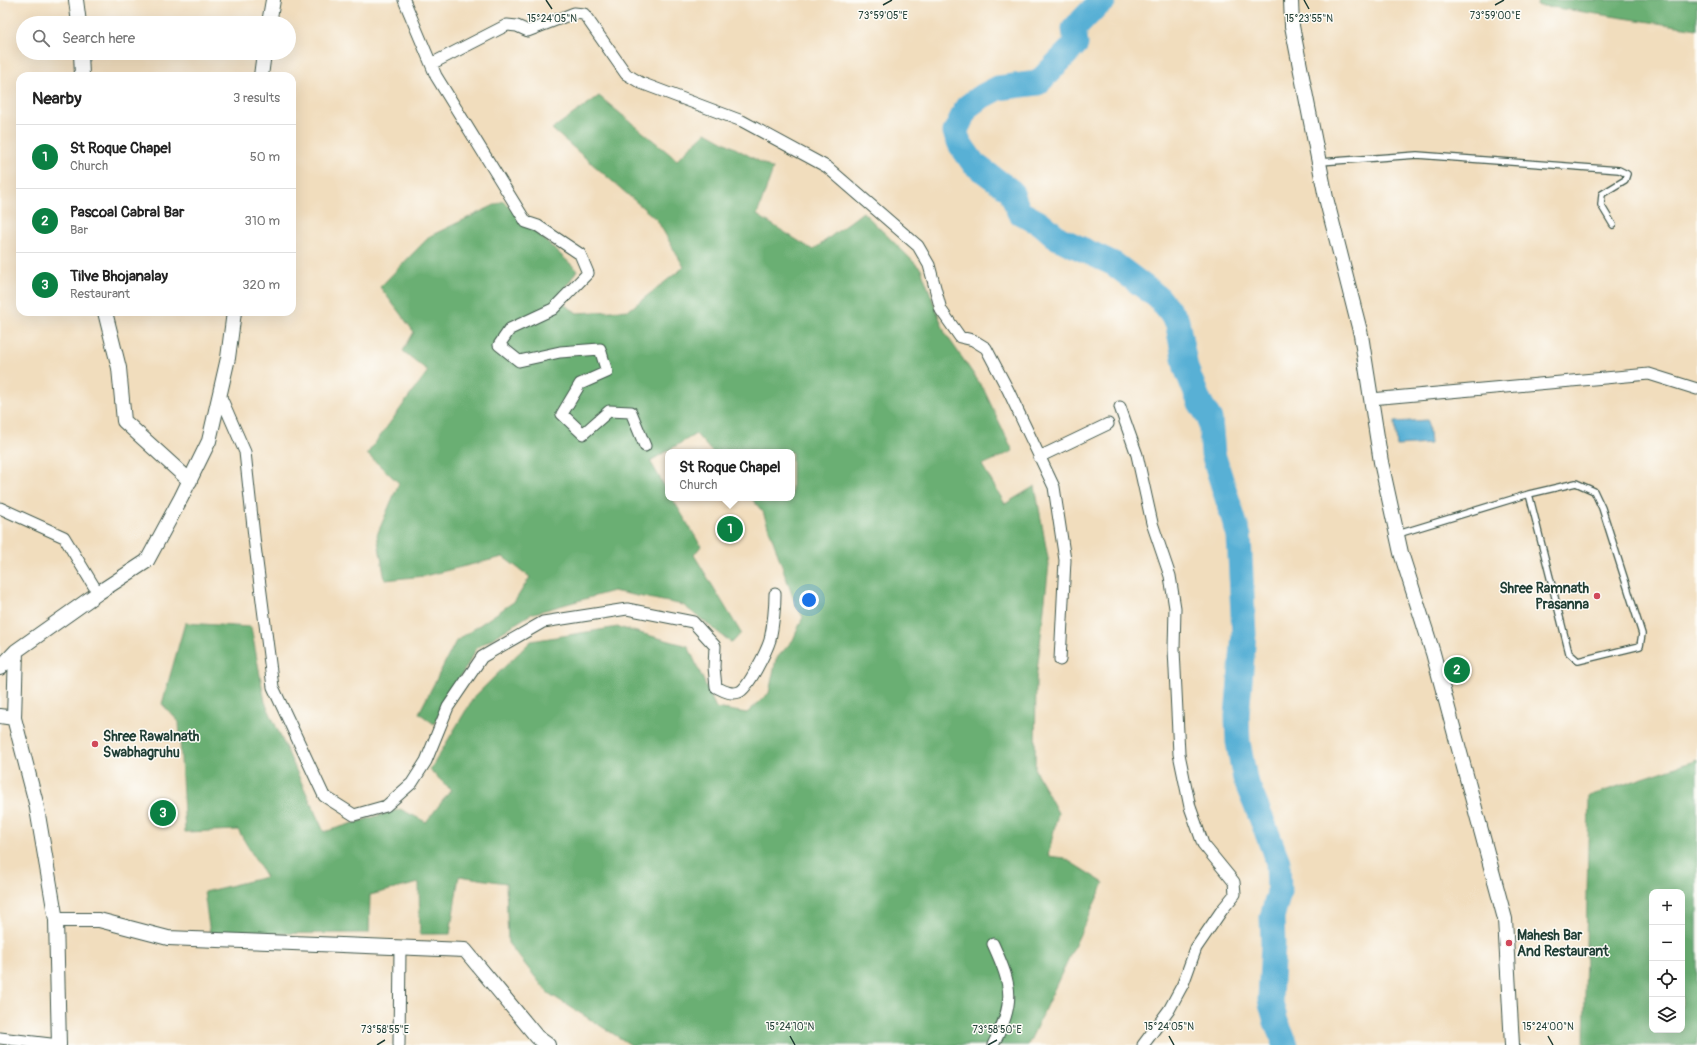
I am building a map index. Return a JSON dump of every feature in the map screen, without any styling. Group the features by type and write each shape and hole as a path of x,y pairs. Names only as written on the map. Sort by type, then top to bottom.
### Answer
{"street":[{"path":"76,0 78,16"},
{"path":"270,16 273,0"},
{"path":"404,0 436,76 526,222 538,226 580,254 588,273 553,309 510,329 499,345 519,361 560,352 600,349 607,372 580,384 562,414 583,434 609,411 631,412 645,446"},
{"path":"1292,0 1292,26 1326,198 1361,335 1381,462 1397,534 1432,653 1505,920 1512,1045"},
{"path":"431,64 507,25 517,26 528,31 574,13 584,14 626,74 641,83 742,121 827,167 918,246 929,265 941,310 960,337 973,340 986,348 1008,390 1054,487 1065,560 1060,660"},
{"path":"81,60 82,72"},
{"path":"262,72 263,60"},
{"path":"106,316 119,368 124,421 190,481"},
{"path":"0,668 16,652 98,593 147,561 190,481 209,441 228,358 233,316"},
{"path":"1371,399 1649,374 1697,389"},
{"path":"220,394 245,452 273,687 324,796 354,815 386,806 412,783 426,761 448,707 482,657 543,622 627,609 692,622 715,646 714,667 716,687 730,694 740,692 749,684 769,642 775,610 775,594"},
{"path":"1120,407 1137,455 1152,523 1170,576 1174,608 1174,649 1179,754 1190,807 1203,844 1234,882 1235,894 1196,948 1183,984 1169,1010 1143,1045"},
{"path":"1039,457 1108,424"},
{"path":"0,508 64,537 98,593"},
{"path":"0,1038 59,1045 56,920 36,803 14,718 16,652"},
{"path":"0,716 14,718"},
{"path":"56,920 99,920 168,938 465,950 537,1037 548,1045"},
{"path":"993,944 1008,982 1010,995 1002,1030 993,1045"},
{"path":"399,1045 400,948"}],"lane":[{"path":"1320,162 1417,155 1619,170 1627,174 1625,180 1602,194 1600,205 1613,225"},
{"path":"1397,534 1529,494 1576,483 1594,491 1602,508 1642,634 1640,646 1578,661 1569,653 1529,494"}],"green space":[{"path":"1538,0 1697,0 1697,29 1537,5"},
{"path":"599,96 677,160 706,132 773,169 757,215 813,250 863,212 921,269 945,333 983,388 1013,451 982,465 1005,504 1035,486 1049,564 1036,680 1035,770 1058,813 1048,856 1064,858 1104,883 1028,1045 631,1045 548,993 508,943 506,883 459,876 450,934 420,934 419,883 370,895 369,933 210,934 204,892 266,877 238,830 185,832 179,722 162,704 185,623 251,627 265,702 324,832 400,809 426,822 451,790 430,770 474,697 531,641 618,627 688,646 716,708 747,713 769,693 776,659 793,640 803,617 796,606 763,512 754,501 795,501 795,449 709,449 696,434 670,449 665,449 665,452 650,461 665,487 665,501 674,501 701,546 694,555 741,633 732,643 683,605 613,591 531,614 477,648 434,724 419,713 456,641 515,601 530,577 503,557 424,576 385,580 377,535 399,483 367,454 428,371 403,351 414,332 380,287 430,236 503,201 577,270 558,300 577,313 629,310 684,267 657,220 552,129"},
{"path":"1697,760 1697,1045 1584,1045 1589,796"}],"water":[{"path":"1428,420 1430,444 1397,446 1395,422"}],"waterway":[{"path":"1104,0 1097,5 1074,29 1076,44 1038,83 998,88 979,98 967,107 955,132 960,144 974,164 1011,191 1019,212 1043,225 1058,238 1114,264 1159,298 1177,321 1186,368 1199,401 1210,419 1213,454 1239,536 1244,634 1237,716 1238,742 1245,779 1278,862 1279,893 1272,917 1273,944 1270,999 1276,1022 1286,1045"}],"place":[{"name":"St Roque Chapel","path":"730,529"},
{"name":"Shree Ramnath Prasanna","path":"1597,596"},
{"name":"Pascoal Cabral Bar","path":"1457,670"},
{"name":"Shree Rawalnath Swabhagruhu","path":"95,744"},
{"name":"Tilve Bhojanalay","path":"163,813"},
{"name":"Mahesh Bar And Restaurant","path":"1509,943"}]}
